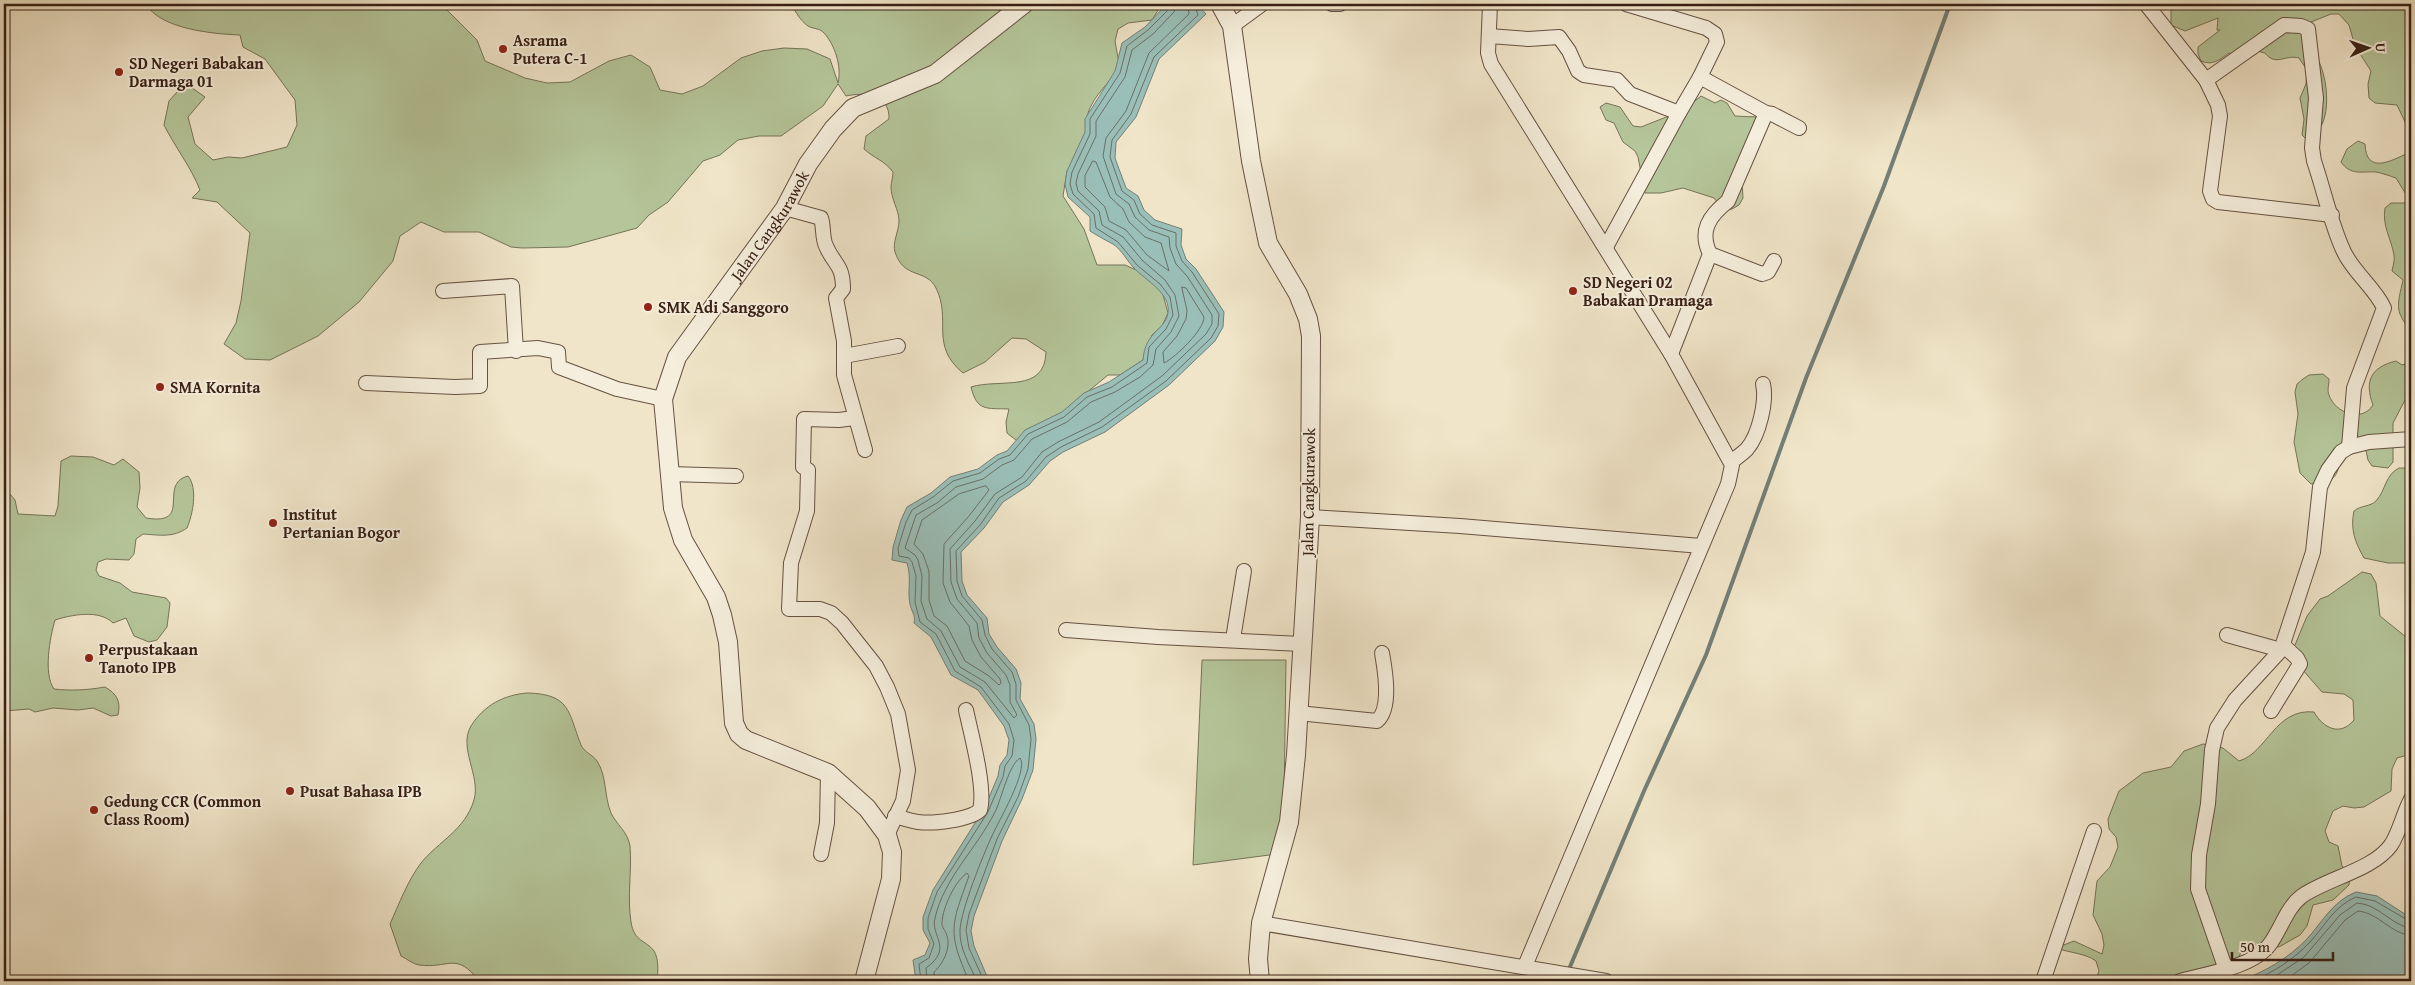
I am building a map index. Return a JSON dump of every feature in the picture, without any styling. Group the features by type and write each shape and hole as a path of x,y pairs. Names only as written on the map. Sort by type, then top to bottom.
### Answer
{"street":[{"name":"Jalan Cangkurawok","path":"864,981 891,879 892,852 887,835 867,808 828,773 755,745 739,734 734,722 728,642 722,615 716,596 678,528 670,474 663,398 677,357 785,208 812,158 833,129 853,108 935,74 1024,4"},
{"path":"1226,14 1262,4"},
{"path":"1332,4 1340,4"},
{"path":"1490,4 1490,58 1498,77 1606,247 1671,354 1731,462 1728,484 1701,546 1684,592 1525,966"},
{"path":"1606,247 1678,112 1700,78 1717,42 1714,34 1706,28 1626,4"},
{"path":"2146,4 2206,80 2218,105 2220,116 2210,191 2213,199 2218,202 2332,214"},
{"name":"Jalan Cangkurawok","path":"1226,14 1251,161 1268,243 1274,257 1287,273 1308,319 1311,349 1310,517 1298,713 1289,822 1261,923 1258,959 1260,981"},
{"path":"2206,80 2284,26 2301,26 2308,29 2316,98 2312,148 2344,252 2365,284 2380,300 2384,308 2354,388 2349,447"},
{"path":"1489,36 1528,39 1558,37 1569,51 1578,71 1584,75 1617,80 1630,94 1678,112"},
{"path":"1700,78 1799,128"},
{"path":"1766,113 1747,162 1728,201 1718,209 1707,227 1704,242 1710,254 1762,274 1768,272 1774,261"},
{"path":"785,208 821,218 825,245 837,261 843,276 843,289 836,298 843,331 844,375 854,418 863,436 865,450"},
{"path":"1671,354 1710,254"},
{"path":"443,290 512,286 516,350"},
{"path":"844,356 898,346"},
{"path":"366,383 455,387 480,386 480,352 538,348 558,352 559,367 616,389 663,398"},
{"path":"1731,462 1748,448 1751,441 1765,400 1763,384"},
{"path":"854,418 839,420 804,419 802,458 803,467 808,470 807,511 791,563 789,609 820,609 831,613 842,623 876,666 887,687 898,714 908,770 903,801 887,835"},
{"path":"2226,970 2198,889 2199,855 2208,804 2212,750 2217,728 2224,716 2282,647 2313,552 2320,487 2341,452 2349,447 2369,442 2411,439"},
{"path":"670,474 736,476"},
{"path":"1310,517 1460,526 1701,546"},
{"path":"1233,639 1244,571"},
{"path":"1066,630 1158,637 1233,639 1301,644"},
{"path":"2227,635 2282,647 2297,658 2300,664 2271,711"},
{"path":"1298,713 1377,721 1380,719 1386,693 1386,676 1382,653"},
{"path":"895,816 916,822 930,822 971,816 980,810 976,758 966,710"},
{"path":"821,854 828,808 828,773"},
{"path":"2180,981 2226,970 2258,956 2269,946 2295,902 2304,895 2381,856 2406,825 2411,799"},
{"path":"2043,981 2094,831"},
{"path":"1261,923 1606,981"}],"green space":[{"path":"146,4 441,4 477,40 485,61 525,78 547,83 570,82 609,61 631,55 650,67 660,90 682,94 703,86 741,58 762,51 784,48 807,49 830,59 838,83 838,63 831,43 821,31 803,22 792,4 1162,4 1152,20 1128,23 1118,29 1115,41 1120,69 1092,103 1086,122 1089,144 1067,171 1063,196 1084,229 1097,265 1125,265 1159,280 1168,313 1162,326 1152,335 1143,360 1120,375 1108,375 1074,403 1071,414 1021,444 1007,433 1006,422 1009,409 989,408 980,405 973,395 971,387 1019,382 1029,379 1038,374 1044,365 1046,352 1026,339 1012,338 985,362 963,373 953,363 944,342 942,311 936,288 927,278 904,267 895,252 894,245 899,221 891,191 893,172 864,149 866,136 889,119 888,111 885,104 875,97 860,94 846,96 838,84 823,106 781,136 759,136 738,140 720,155 703,161 668,202 649,215 637,228 568,247 522,248 511,247 479,232 444,232 421,222 400,236 393,261 359,302 318,336 270,360 245,359 224,344 236,323 241,301 250,233 217,202 192,198 200,190 164,125 169,101 185,83 205,97 188,117 195,144 213,160 228,157 242,158 287,147 297,125 295,100 265,59 243,47 240,35 202,31 175,25 153,12"},
{"path":"2179,4 2411,4 2411,340 2398,306 2403,280 2392,271 2394,255 2384,214 2385,208 2391,203 2405,203 2407,196 2396,178 2376,172 2353,171 2341,162 2347,149 2358,141 2365,144 2366,154 2375,163 2387,162 2408,153 2406,124 2397,105 2375,103 2369,98 2368,84 2371,71 2355,46 2349,25 2339,14 2331,14 2311,22 2308,30 2309,43 2323,73 2327,101 2324,120 2320,128 2315,135 2307,140 2302,135 2304,119 2300,98 2306,84 2307,70 2299,58 2277,60 2257,51 2244,57 2229,53 2212,63 2201,61 2198,47 2220,30 2217,30 2218,18 2185,31 2171,25 2171,11"},
{"path":"1701,96 1715,103 1721,100 1727,103 1735,116 1756,117 1761,123 1742,182 1743,198 1739,205 1732,209 1724,210 1714,198 1683,188 1661,193 1645,193 1638,157 1635,151 1623,142 1614,123 1606,120 1600,107 1606,103 1620,107 1633,126 1641,127 1684,110"},
{"path":"2411,342 2411,400 2405,400 2393,423 2393,462 2388,468 2372,466 2368,460 2365,446 2341,452 2339,467 2335,476 2326,482 2311,484 2300,473 2294,442 2298,414 2295,392 2297,384 2309,375 2323,374 2329,379 2328,393 2337,407 2349,413 2362,414 2373,405 2369,389 2375,371 2396,361 2402,365 2408,363"},
{"path":"71,456 93,457 114,465 123,459 139,472 140,488 137,507 146,518 160,519 168,516 172,510 175,487 179,480 188,476 191,481 194,501 187,528 171,535 143,534 136,539 134,554 129,560 106,559 98,562 96,570 99,576 120,583 132,592 166,598 170,603 167,627 157,640 149,642 134,636 126,618 113,623 100,616 85,614 55,620 48,665 54,689 80,690 105,687 113,692 117,698 119,706 118,715 111,716 93,708 78,710 53,708 35,712 29,709 4,711 4,494 10,494 15,500 18,514 55,516 58,506 61,461"},
{"path":"2399,468 2411,468 2411,563 2388,563 2364,558 2354,535 2354,511 2376,501 2388,479"},
{"path":"2362,572 2371,574 2376,583 2380,616 2406,637 2411,637 2411,754 2397,758 2392,769 2391,791 2364,807 2343,806 2333,811 2325,831 2329,842 2338,846 2342,866 2350,874 2349,885 2333,900 2313,905 2307,926 2300,935 2279,947 2258,944 2241,952 2232,973 2223,978 2187,981 2095,981 2099,971 2096,961 2092,958 2056,948 2074,941 2102,954 2104,945 2102,934 2093,915 2097,881 2110,867 2118,847 2116,837 2109,829 2108,819 2119,791 2143,773 2171,767 2184,751 2203,744 2223,748 2239,761 2249,756 2272,732 2290,717 2301,713 2314,712 2322,722 2332,728 2338,729 2349,725 2354,720 2353,700 2344,694 2322,692 2294,660 2281,650 2295,645 2307,616 2320,599 2328,596"},
{"path":"1202,660 1286,660 1284,805 1277,854 1193,865"},
{"path":"527,693 552,697 566,707 582,747 595,759 600,767 611,813 627,836 630,846 629,903 631,922 637,937 651,947 656,954 658,966 657,981 479,981 464,966 458,964 419,965 401,956 390,924 404,892 421,863 458,827 470,810 474,800 475,781 467,743 471,726 482,712 495,702 510,696"}],"water":[{"path":"1167,4 1197,4 1206,14 1159,59 1136,117 1116,142 1115,158 1126,188 1138,196 1144,210 1155,220 1182,229 1181,245 1186,259 1196,269 1224,312 1223,327 1215,341 1169,385 1105,432 1063,452 1050,461 1029,485 1003,502 984,528 961,552 962,581 967,595 987,618 989,634 997,647 1016,669 1021,683 1020,699 1034,724 1036,739 1033,770 1022,799 1002,841 974,916 971,931 974,946 989,981 916,981 913,960 925,955 930,943 923,930 923,917 933,890 985,807 998,776 1000,765 1007,755 1009,740 1004,726 978,690 951,675 931,637 914,623 909,599 907,563 892,560 893,547 907,507 931,493 950,477 978,469 997,455 1007,451 1025,430 1062,412 1084,393 1109,382 1143,360 1147,343 1166,319 1168,306 1161,293 1134,268 1116,246 1090,231 1090,217 1068,197 1065,184 1067,171 1085,132 1085,119 1115,71 1122,43 1145,27"},
{"path":"2356,892 2377,896 2411,918 2411,981 2239,981 2267,969 2292,953 2307,939 2335,906"}],"waterway":[{"path":"1564,981 1644,791 1706,655 1806,378 1884,186 1950,4"}],"place":[{"name":"Asrama Putera C-1","path":"503,49"},
{"name":"SD Negeri Babakan Darmaga 01","path":"119,72"},
{"name":"SD Negeri 02 Babakan Dramaga","path":"1573,291"},
{"name":"SMK Adi Sanggoro","path":"648,307"},
{"name":"SMA Kornita","path":"160,387"},
{"name":"Institut Pertanian Bogor","path":"273,523"},
{"name":"Perpustakaan Tanoto IPB","path":"89,658"},
{"name":"Pusat Bahasa IPB","path":"290,791"},
{"name":"Gedung CCR (Common Class Room)","path":"94,810"}]}
